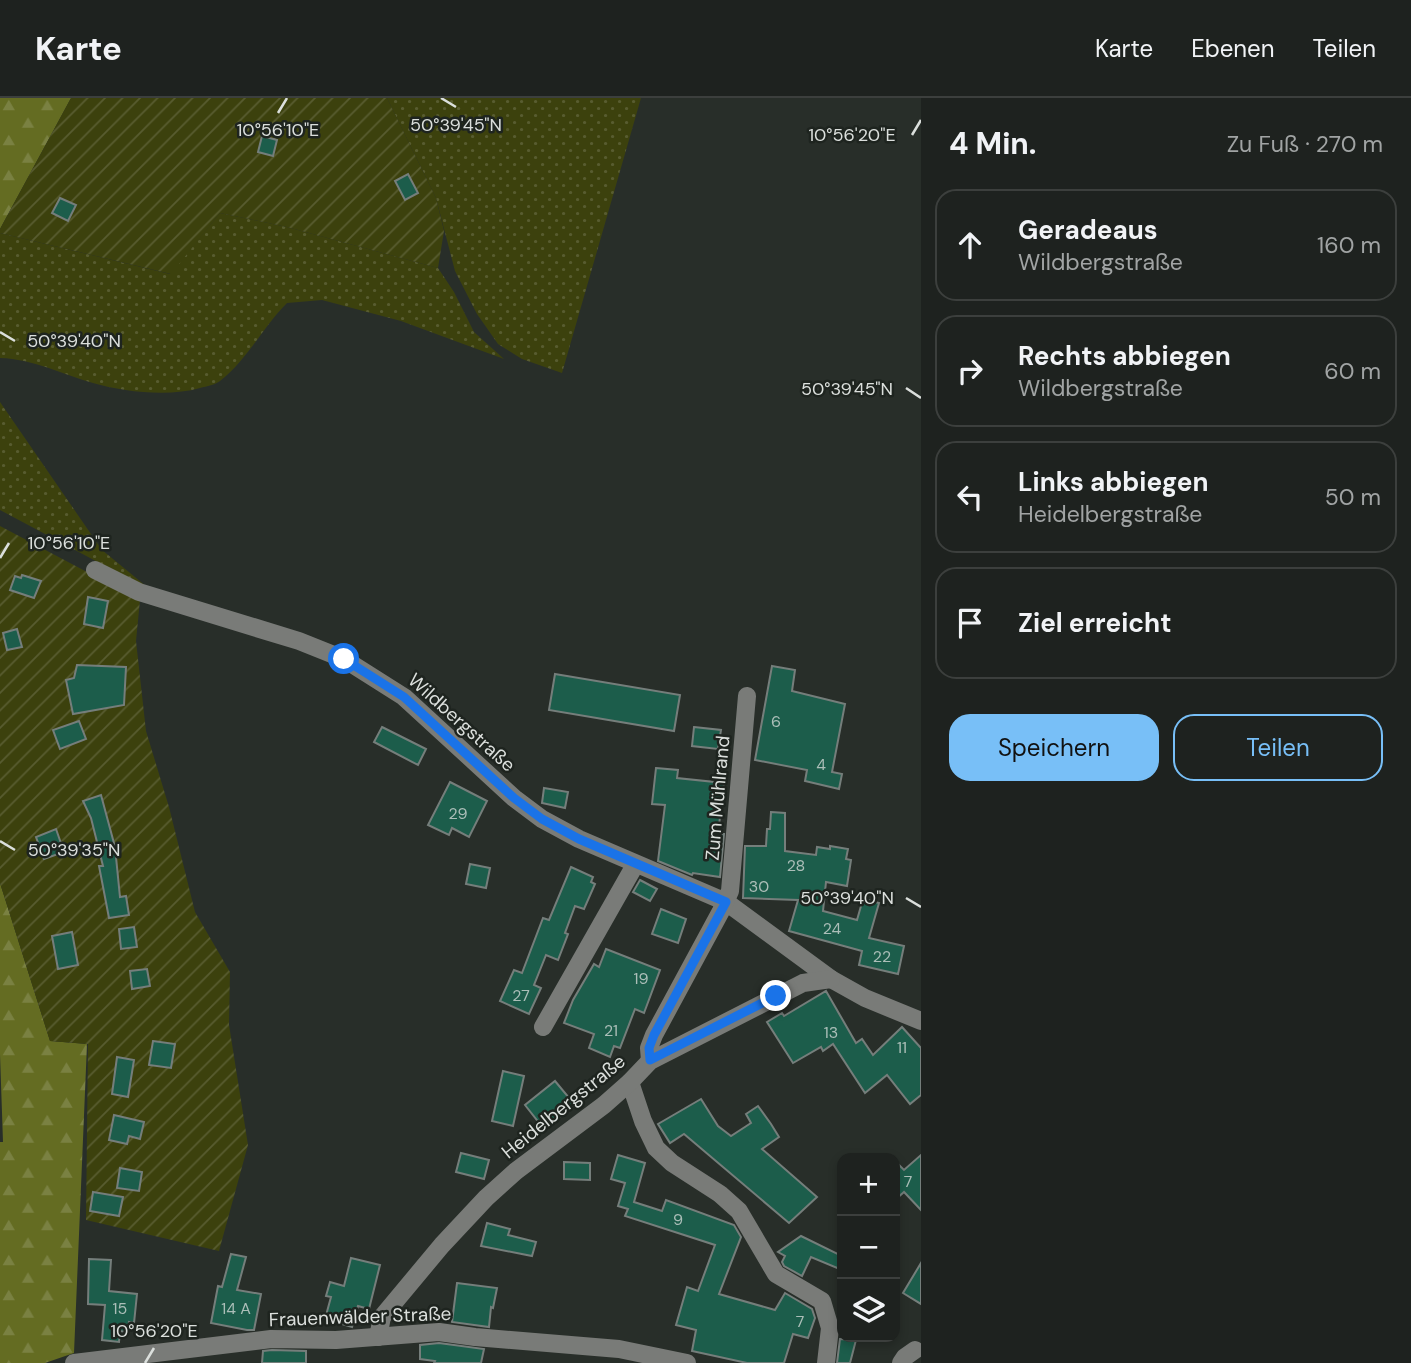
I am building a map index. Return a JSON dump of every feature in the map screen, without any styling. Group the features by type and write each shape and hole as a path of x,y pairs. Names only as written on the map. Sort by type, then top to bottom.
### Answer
{"street":[{"name":"Wildbergstraße","path":"95,570 139,592 299,641 344,659 404,697 514,798 542,819 635,865 726,902 831,979 865,998 921,1021"},
{"name":"Zum Mühlrand","path":"726,902 730,891 747,696"},
{"path":"542,1027 635,865"},
{"path":"650,1060 649,1048 654,1035 726,902"},
{"name":"Heidelbergstraße","path":"378,1336 382,1317 442,1245 486,1198 516,1171 630,1082 650,1060 803,983 831,979"},
{"path":"630,1082 643,1121 656,1147 672,1163 720,1194 738,1210 776,1274 821,1301 830,1328 826,1363"},
{"name":"Frauenwälder Straße","path":"74,1363 271,1339 336,1340 439,1332 619,1349 687,1363"},
{"path":"901,1363 915,1350"}],"green space":[{"path":"0,98 71,98 0,229"},
{"path":"71,98 387,98 436,198 444,231 438,268 287,227 220,213 171,274 0,233"},
{"path":"387,98 641,98 562,373 522,359 498,344 477,314 455,271 436,198"},
{"path":"220,213 287,227 438,268 454,292 474,332 504,359 401,321 322,300 287,303 230,373 216,384 188,391 161,393 118,389 36,364 0,358 0,233 170,274"},
{"path":"0,402 102,550 152,591 0,510"},
{"path":"0,526 140,600 136,641 146,731 169,807 195,912 230,972 229,1025 248,1145 219,1251 86,1220 88,1044 50,1041 0,883"},
{"path":"0,883 50,1041 87,1044 74,1353 45,1363 0,1363 0,1142 3,1142"}],"building":[{"path":"262,136 277,140 273,156 258,152"},
{"path":"408,174 418,193 405,200 395,181"},
{"path":"60,198 76,205 68,221 52,213"},
{"path":"22,575 41,581 34,598 10,590 15,576 21,578"},
{"path":"88,597 108,601 103,628 84,624"},
{"path":"17,629 22,647 7,650 3,633"},
{"path":"77,665 126,667 124,705 73,714 66,680 74,678"},
{"path":"772,666 795,670 792,691 845,704 832,772 842,774 839,789 805,781 807,770 755,760"},
{"path":"555,674 680,695 674,731 549,710"},
{"path":"79,721 86,739 60,749 53,730"},
{"path":"382,727 426,749 418,765 374,742"},
{"path":"694,727 721,730 718,749 692,746"},
{"path":"656,768 678,770 677,778 724,783 718,834 724,834 720,877 692,875 658,861 665,805 652,804"},
{"path":"450,782 487,801 469,837 452,828 449,835 428,825"},
{"path":"544,788 568,792 565,808 542,803"},
{"path":"101,795 115,847 120,897 126,896 129,915 109,918 99,866 103,866 91,818 83,801"},
{"path":"771,812 785,813 785,851 816,855 817,847 848,849 846,859 851,860 847,886 826,882 823,911 857,920 863,899 879,903 869,938 904,946 898,974 859,965 862,951 789,931 798,900 743,898 745,846 766,846"},
{"path":"56,829 64,852 44,859 36,837"},
{"path":"470,864 490,868 486,888 466,884"},
{"path":"571,867 593,877 591,882 595,884 584,909 575,906 558,960 546,955 534,985 541,988 529,1014 500,1001 514,970 522,973 543,918 549,920"},
{"path":"640,880 657,889 650,901 633,892"},
{"path":"661,909 686,919 678,943 652,934"},
{"path":"134,927 137,947 121,949 119,929"},
{"path":"72,932 78,965 58,969 52,936"},
{"path":"606,949 660,970 644,1013 635,1009 620,1048 614,1046 610,1057 589,1048 594,1034 564,1023 573,1000 594,964 599,967"},
{"path":"147,969 150,986 132,989 130,971"},
{"path":"826,991 856,1043 862,1039 873,1055 902,1027 921,1048 921,1095 910,1104 887,1075 865,1093 833,1044 823,1051 821,1047 793,1063 767,1022 782,1013 784,1016"},
{"path":"153,1041 175,1044 171,1068 149,1065"},
{"path":"117,1057 134,1060 128,1097 112,1094"},
{"path":"503,1071 524,1076 513,1126 492,1121"},
{"path":"555,1081 575,1105 544,1129 525,1105"},
{"path":"701,1099 718,1126 731,1136 751,1123 746,1114 758,1106 771,1124 779,1137 762,1149 817,1197 789,1223 684,1134 670,1143 658,1124"},
{"path":"114,1115 144,1122 140,1139 129,1136 127,1144 109,1140"},
{"path":"461,1153 489,1160 484,1179 456,1172"},
{"path":"618,1155 645,1163 634,1202 662,1211 666,1200 734,1225 741,1237 719,1294 775,1310 785,1293 812,1309 815,1318 808,1338 793,1334 784,1363 747,1363 692,1351 696,1330 676,1325 687,1287 698,1291 715,1245 625,1216 628,1209 618,1206 625,1183 611,1179"},
{"path":"921,1155 921,1210 904,1192 900,1196 900,1166 904,1170"},
{"path":"564,1162 590,1163 590,1180 564,1179"},
{"path":"120,1168 142,1172 139,1191 117,1188"},
{"path":"93,1192 123,1197 119,1216 90,1211"},
{"path":"487,1223 510,1229 508,1235 536,1242 532,1256 481,1246"},
{"path":"801,1236 837,1254 837,1268 811,1257 802,1276 784,1266 782,1262 785,1256 778,1252"},
{"path":"231,1254 246,1257 237,1290 261,1294 254,1330 211,1323 218,1286 222,1287"},
{"path":"351,1258 380,1265 369,1309 358,1306 352,1327 325,1319 331,1297 326,1296 330,1282 344,1286"},
{"path":"89,1259 111,1260 109,1291 137,1294 134,1323 129,1322 128,1332 120,1331 119,1342 102,1340 105,1305 88,1304"},
{"path":"921,1263 921,1304 903,1293"},
{"path":"457,1283 497,1288 489,1327 452,1322"},
{"path":"840,1342 855,1342 850,1363 837,1363"},
{"path":"439,1343 484,1349 481,1363 434,1363 435,1361 420,1359 420,1345"},
{"path":"263,1351 306,1351 306,1363 262,1363"}],"route":[{"path":"344,659 378,678 404,697 514,798 542,819 635,865 726,902 654,1035 649,1048 650,1060 776,996"}]}
